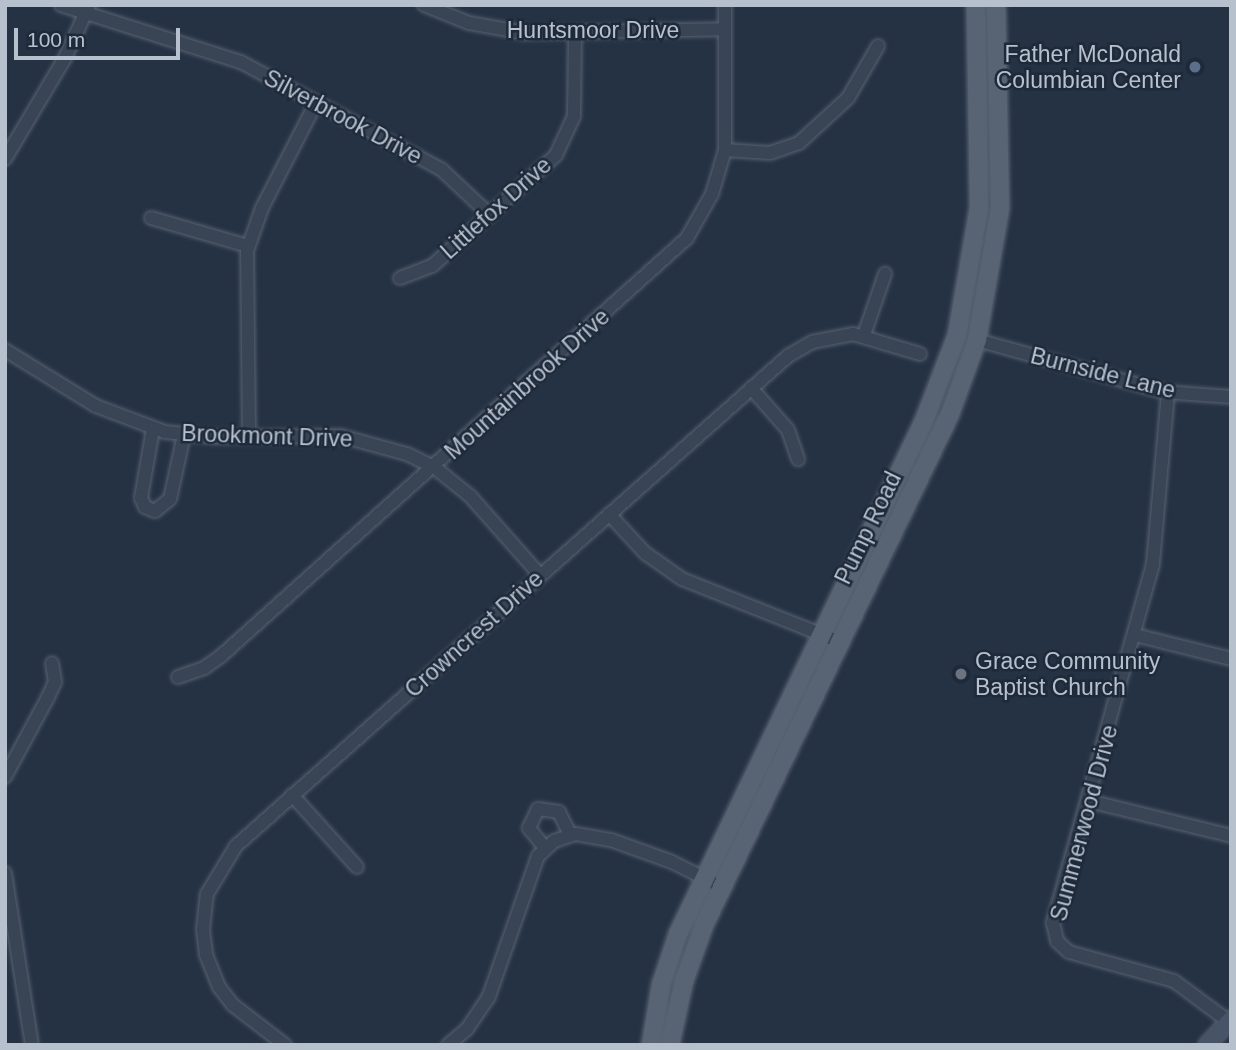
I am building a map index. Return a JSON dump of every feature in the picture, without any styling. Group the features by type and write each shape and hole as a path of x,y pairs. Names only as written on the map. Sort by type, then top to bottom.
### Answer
{"main road":[{"name":"Pump Road","path":"651,1045 661,985 704,878 939,388 967,298 979,207 976,5"},
{"name":"Pump Road","path":"670,1045 684,981 722,887 950,414 977,340 1000,208 996,5"}],"street":[{"name":"Silverbrook Drive","path":"61,5 87,10 220,52 315,105 442,170 490,215"},
{"name":"Huntsmoor Drive","path":"424,5 497,30 575,34 725,29"},
{"name":"Mountainbrook Drive","path":"178,677 204,668 220,656 670,258 702,215 725,150 725,5"},
{"path":"5,159 65,58 87,10"},
{"name":"Littlefox Drive","path":"400,278 432,266 556,155 570,131 575,34"},
{"path":"725,150 770,153 799,143 848,99 878,46"},
{"path":"248,436 244,284 248,246 262,208 315,105"},
{"path":"151,218 248,246"},
{"path":"864,335 885,274"},
{"name":"Crowncrest Drive","path":"285,1045 242,1013 219,987 206,954 203,930 208,894 218,870 236,846 751,388 802,346 825,338 864,335 920,354"},
{"name":"Burnside Lane","path":"977,340 1168,392 1231,397"},
{"name":"Brookmont Drive","path":"5,350 96,406 153,429 184,435 359,438 434,467 470,496 540,575"},
{"path":"751,388 788,430 798,459"},
{"name":"Summerwood Drive","path":"1168,392 1155,553 1135,635 1053,923 1057,941 1075,955 1185,986 1229,1020"},
{"path":"153,429 141,498 145,507 155,511 170,499 184,435"},
{"path":"609,514 645,553 682,579 840,642"},
{"path":"1135,635 1231,659"},
{"path":"5,777 55,682 52,663"},
{"path":"292,795 356,867"},
{"path":"1089,801 1231,836"},
{"path":"545,848 529,828 538,809 559,812 570,835"},
{"path":"449,1045 489,996 538,856 545,848 570,835 624,844 722,887"},
{"path":"5,873 32,1045"},
{"path":"1207,1045 1229,1020"}],"place":[{"name":"Father McDonald Columbian Center","path":"1195,67"},
{"name":"Grace Community Baptist Church","path":"961,674"}]}
